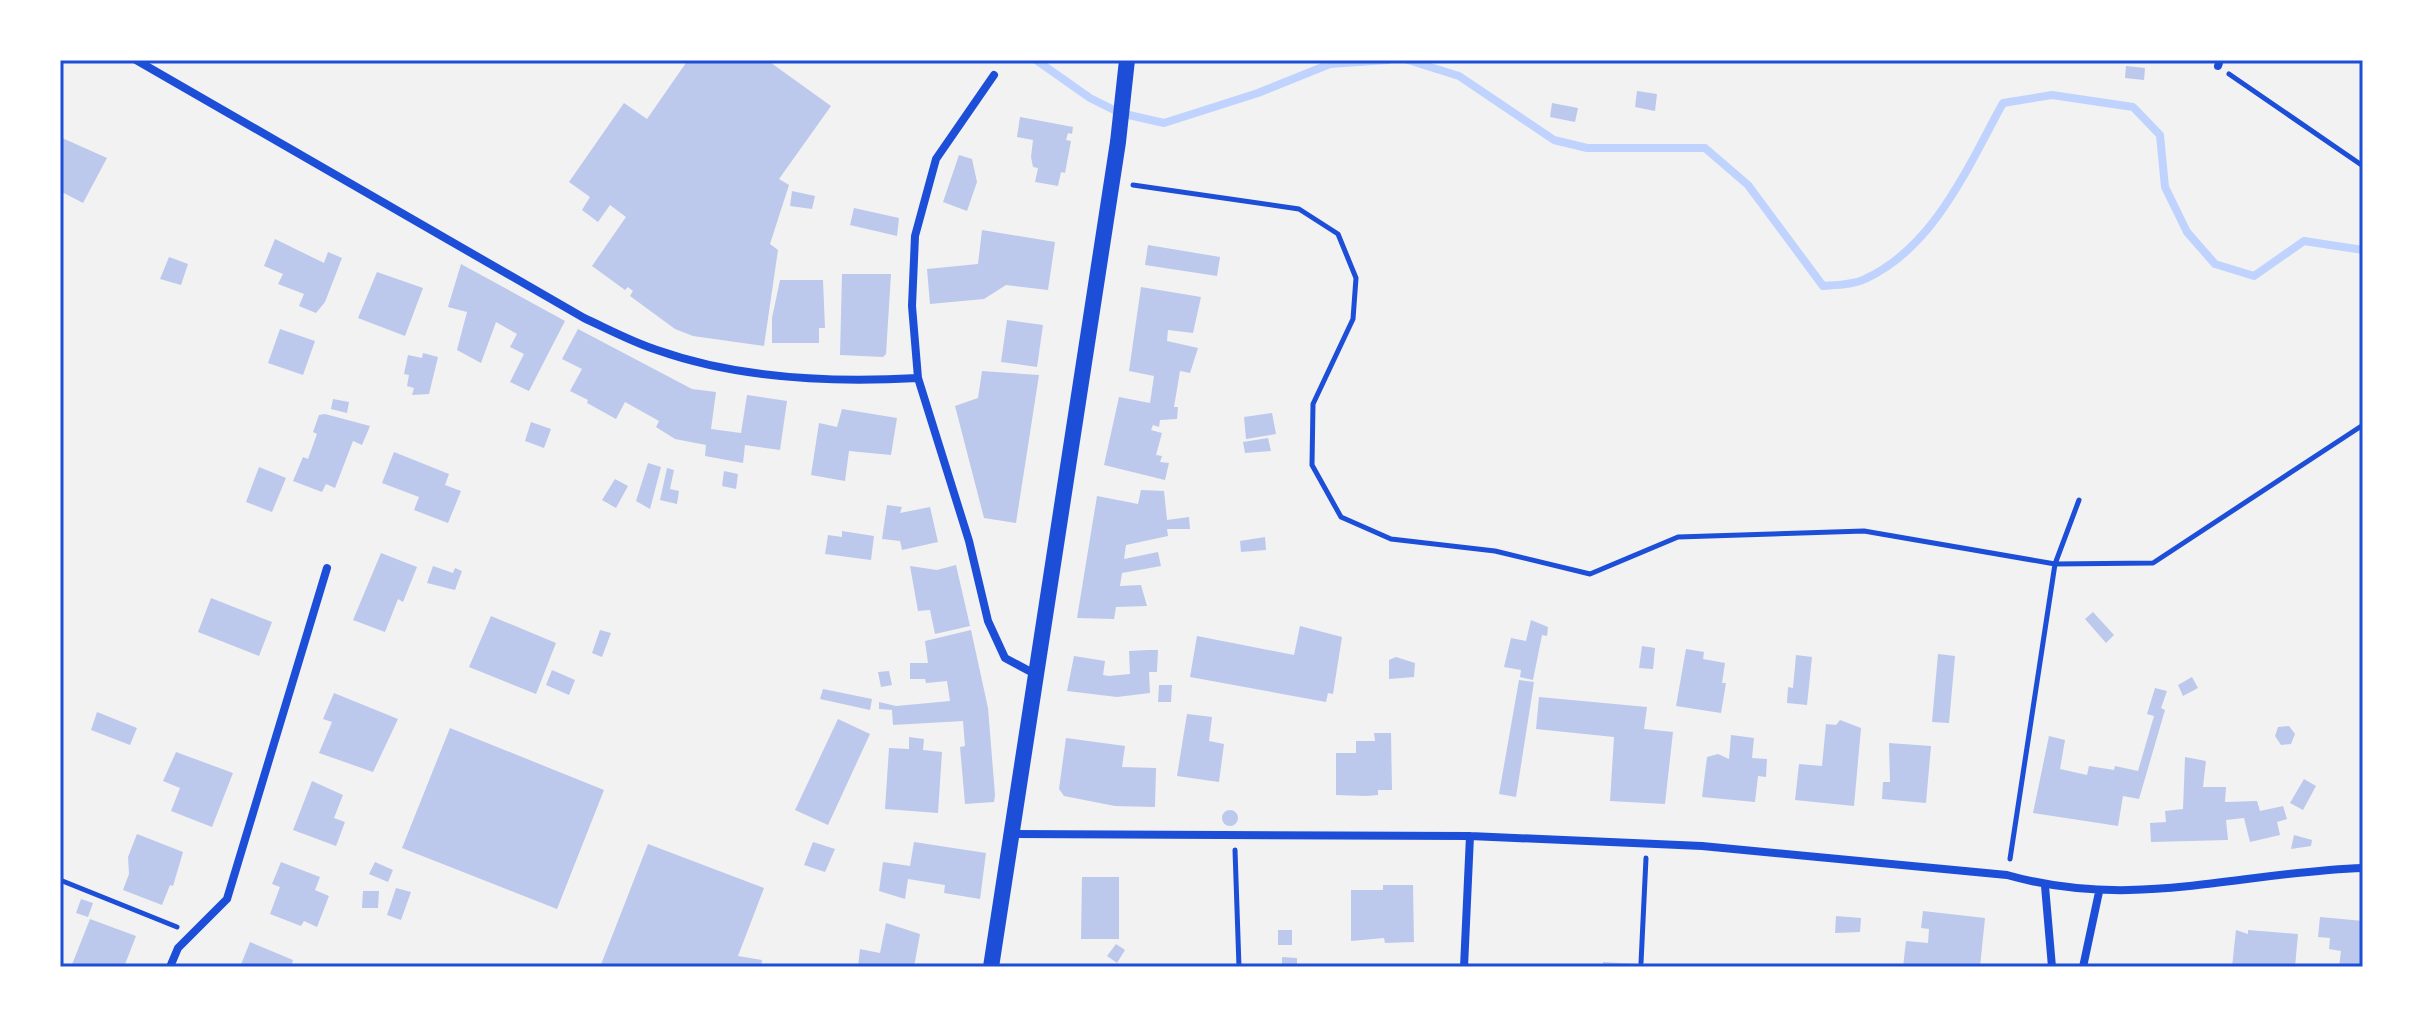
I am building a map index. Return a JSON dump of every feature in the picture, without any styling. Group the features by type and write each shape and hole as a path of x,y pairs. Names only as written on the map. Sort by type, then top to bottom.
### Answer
{"main road":[{"path":"991,967 1118,142 1126,64"}],"street":[{"path":"136,60 584,318 657,350 713,365 845,382 918,378"},
{"path":"994,75 936,159 915,236 912,306 918,378 969,541 988,621 1005,658 1036,674"},
{"path":"170,967 178,948 227,899 327,568"},
{"path":"1012,834 1470,836 1702,846 2007,875 2045,886 2099,892 2144,892 2363,868"},
{"path":"1464,967 1470,836"},
{"path":"2045,886 2052,967"},
{"path":"2083,967 2099,892"}],"path":[{"path":"2219,63 2363,166"},
{"path":"1112,182 1299,209 1338,234 1356,278 1353,319 1313,404 1312,465 1341,517 1391,539 1495,551 1590,574 1678,537 1864,531 2055,564 2153,563 2363,425"},
{"path":"2007,875 2055,564 2079,500"},
{"path":"1234,837 1239,967"},
{"path":"1641,963 1647,845"},
{"path":"60,880 193,934"}],"building":[{"path":"688,60 767,60 831,106 779,179 789,185 770,244 778,250 764,346 693,336 675,329 630,296 633,291 628,287 625,290 592,266 626,217 610,205 598,222 582,210 590,197 569,182 624,103 647,119"},
{"path":"2126,66 2145,68 2144,80 2125,78"},
{"path":"1637,91 1657,94 1655,111 1635,107"},
{"path":"1552,103 1578,108 1575,122 1550,117"},
{"path":"1020,117 1073,127 1072,134 1068,133 1066,140 1071,141 1065,173 1061,172 1058,186 1035,182 1038,168 1033,167 1031,157 1033,140 1017,137"},
{"path":"60,137 107,158 83,203 60,191"},
{"path":"959,155 972,159 977,182 967,211 943,202"},
{"path":"792,191 815,196 812,209 790,206"},
{"path":"854,208 899,218 897,236 850,225"},
{"path":"982,230 1055,242 1048,290 1006,285 984,299 930,304 927,269 978,264"},
{"path":"275,239 324,263 328,252 342,258 325,302 316,313 299,306 304,294 278,284 283,274 264,266"},
{"path":"1148,245 1220,257 1217,276 1145,265"},
{"path":"169,257 188,264 181,285 160,279"},
{"path":"461,264 565,321 529,391 510,382 524,354 510,347 517,334 496,322 481,363 457,350 467,312 448,307"},
{"path":"377,272 423,288 405,336 358,318"},
{"path":"842,274 891,274 886,354 883,357 840,355"},
{"path":"780,280 823,280 825,328 819,328 819,343 772,343 772,318"},
{"path":"1141,287 1201,297 1193,333 1168,330 1167,341 1198,348 1190,373 1180,371 1174,407 1178,407 1177,419 1160,420 1159,427 1153,425 1151,430 1162,433 1156,455 1162,456 1160,462 1169,463 1165,480 1104,465 1119,397 1150,403 1154,376 1129,371"},
{"path":"1007,320 1043,325 1037,367 1001,362"},
{"path":"280,329 315,341 303,375 268,363"},
{"path":"578,329 692,389 716,392 711,429 741,433 747,395 787,401 780,450 745,445 743,463 705,456 706,445 675,439 656,427 659,421 625,402 616,419 587,403 588,400 570,391 582,369 562,359"},
{"path":"423,353 438,357 429,394 412,395 414,388 407,386 409,375 404,374 408,355 422,358"},
{"path":"982,371 1039,375 1016,523 984,518 955,406 978,398"},
{"path":"333,399 349,402 347,413 331,409"},
{"path":"842,409 897,418 891,455 849,451 845,481 811,475 819,423 837,427"},
{"path":"1272,413 1276,434 1246,439 1244,417"},
{"path":"319,415 370,426 362,445 353,441 335,488 326,484 322,492 293,481 303,457 308,459 317,434 313,432"},
{"path":"531,422 551,429 544,448 525,441"},
{"path":"1268,438 1271,451 1245,453 1243,442"},
{"path":"394,452 449,474 445,485 461,491 448,523 414,510 419,497 382,483"},
{"path":"648,463 661,467 650,509 636,501"},
{"path":"259,467 286,478 272,512 246,502"},
{"path":"667,468 674,470 670,489 679,491 677,504 660,500"},
{"path":"724,471 738,474 736,489 722,486"},
{"path":"615,479 628,486 616,508 602,500"},
{"path":"1141,490 1164,491 1167,520 1189,517 1190,529 1167,529 1168,536 1126,545 1124,559 1158,552 1161,566 1122,573 1120,586 1141,585 1147,606 1116,607 1114,619 1077,618 1097,496 1138,504"},
{"path":"887,505 902,507 900,513 930,507 938,542 902,550 900,541 882,539"},
{"path":"842,531 874,536 871,560 825,554 828,535 842,537"},
{"path":"1265,537 1266,550 1241,552 1240,541"},
{"path":"381,553 417,567 403,602 398,599 385,632 353,620"},
{"path":"956,565 970,626 935,634 930,610 918,611 910,566 937,570"},
{"path":"433,566 453,573 455,568 462,571 455,590 427,583"},
{"path":"211,598 272,622 259,656 198,632"},
{"path":"2093,612 2114,635 2106,643 2085,619"},
{"path":"491,616 556,643 536,694 469,667"},
{"path":"1531,620 1548,627 1547,636 1542,635 1533,680 1520,677 1521,670 1504,667 1511,638 1526,641"},
{"path":"1300,626 1342,637 1333,694 1328,693 1326,702 1190,677 1197,636 1294,655"},
{"path":"600,630 611,633 602,657 592,653"},
{"path":"971,630 988,708 995,795 994,802 965,804 960,747 965,746 963,721 893,725 892,710 879,709 879,702 896,706 950,701 947,681 926,683 925,679 910,679 910,663 928,663 925,641"},
{"path":"1642,646 1655,648 1653,669 1639,668"},
{"path":"1686,649 1704,652 1703,659 1725,663 1722,683 1726,683 1721,713 1676,706"},
{"path":"1158,650 1157,672 1149,672 1150,693 1117,697 1067,691 1074,656 1105,661 1103,675 1109,676 1130,674 1129,651"},
{"path":"1938,654 1955,656 1949,723 1932,722"},
{"path":"1796,655 1812,657 1807,705 1787,703 1788,687 1793,688"},
{"path":"1396,657 1415,663 1414,677 1389,679 1389,660"},
{"path":"552,670 575,680 569,695 546,685"},
{"path":"889,671 892,685 881,687 878,672"},
{"path":"2192,677 2198,688 2183,696 2178,685"},
{"path":"1519,680 1534,682 1516,797 1499,794"},
{"path":"1159,685 1172,685 1171,702 1158,702"},
{"path":"2155,688 2167,691 2161,708 2165,710 2139,799 2123,796 2118,826 2033,813 2049,736 2065,740 2060,769 2087,775 2089,766 2114,770 2115,766 2138,771 2154,716 2147,714"},
{"path":"823,689 872,699 870,710 820,699"},
{"path":"334,693 398,719 373,772 319,753 332,722 323,719"},
{"path":"1539,697 1647,707 1644,729 1673,732 1665,804 1610,801 1614,737 1536,729"},
{"path":"97,712 137,728 130,745 91,730"},
{"path":"1187,714 1212,717 1209,741 1224,744 1219,782 1177,776"},
{"path":"838,719 870,734 828,825 795,810"},
{"path":"1840,720 1861,728 1854,806 1795,800 1799,764 1822,766 1826,724 1836,725"},
{"path":"2289,726 2295,734 2291,744 2281,745 2275,736 2278,727"},
{"path":"450,728 604,790 557,909 402,848"},
{"path":"1374,733 1391,733 1392,790 1378,790 1378,795 1336,795 1336,753 1356,753 1356,741 1375,741"},
{"path":"1731,735 1754,738 1752,758 1767,759 1766,777 1758,776 1755,802 1702,797 1707,757 1718,754 1729,759"},
{"path":"909,737 924,739 923,750 942,752 938,813 885,809 889,748 909,749"},
{"path":"1066,738 1125,746 1122,767 1156,768 1155,807 1115,806 1064,796 1059,789"},
{"path":"1889,743 1931,746 1926,803 1882,799 1883,782 1890,782"},
{"path":"176,752 233,773 212,827 171,811 180,788 163,781"},
{"path":"2185,757 2206,761 2203,787 2226,787 2225,802 2257,801 2260,811 2283,806 2287,819 2277,822 2280,835 2250,842 2244,818 2226,820 2228,840 2151,842 2150,823 2166,822 2165,811 2183,809"},
{"path":"2304,779 2316,786 2303,810 2290,803"},
{"path":"312,781 343,795 334,818 345,822 336,846 293,830"},
{"path":"1230,810 1236,812 1236,824 1230,826 1224,824 1222,818 1224,812"},
{"path":"137,834 183,852 173,886 170,885 162,905 123,890 129,874 128,857"},
{"path":"2294,835 2312,840 2311,846 2291,849"},
{"path":"813,842 835,849 825,872 804,865"},
{"path":"914,842 986,853 980,899 944,893 945,885 908,879 905,899 879,891 883,862 910,866"},
{"path":"648,844 764,888 738,956 762,960 761,967 600,967"},
{"path":"281,862 320,877 315,890 329,896 317,927 304,921 301,926 270,914 280,887 272,884"},
{"path":"375,862 393,870 388,882 369,874"},
{"path":"1082,877 1119,877 1119,939 1081,939"},
{"path":"1383,885 1413,885 1414,942 1385,943 1384,938 1351,941 1351,890 1383,890"},
{"path":"396,888 411,892 401,920 387,915"},
{"path":"363,891 379,891 378,908 362,908"},
{"path":"81,899 93,903 88,917 76,913"},
{"path":"1923,911 1985,918 1980,967 1903,967 1906,941 1928,943 1929,929 1921,928"},
{"path":"1836,916 1861,918 1860,932 1835,933"},
{"path":"2320,917 2363,921 2363,967 2339,967 2341,951 2329,949 2330,938 2318,937"},
{"path":"90,919 136,936 124,967 71,967"},
{"path":"886,923 920,934 914,967 858,967 860,949 880,953"},
{"path":"1278,930 1292,930 1292,945 1278,945"},
{"path":"2236,930 2248,934 2248,930 2298,934 2295,967 2232,967"},
{"path":"250,942 293,960 291,967 240,967"},
{"path":"1116,944 1125,950 1117,963 1107,956"},
{"path":"1282,957 1297,958 1297,967 1282,967"},
{"path":"1603,962 1657,965 1657,967 1603,967"}],"waterway":[{"path":"1036,60 1090,98 1120,113 1164,123 1258,93 1330,64 1388,60"},
{"path":"1408,60 1459,76 1554,140 1587,148 1705,148 1748,185 1823,286 1850,284 1890,265 1911,247 1947,203 2003,103 2052,95 2133,107 2160,135 2165,187 2187,232 2215,264 2254,276 2304,241 2363,250"}]}
